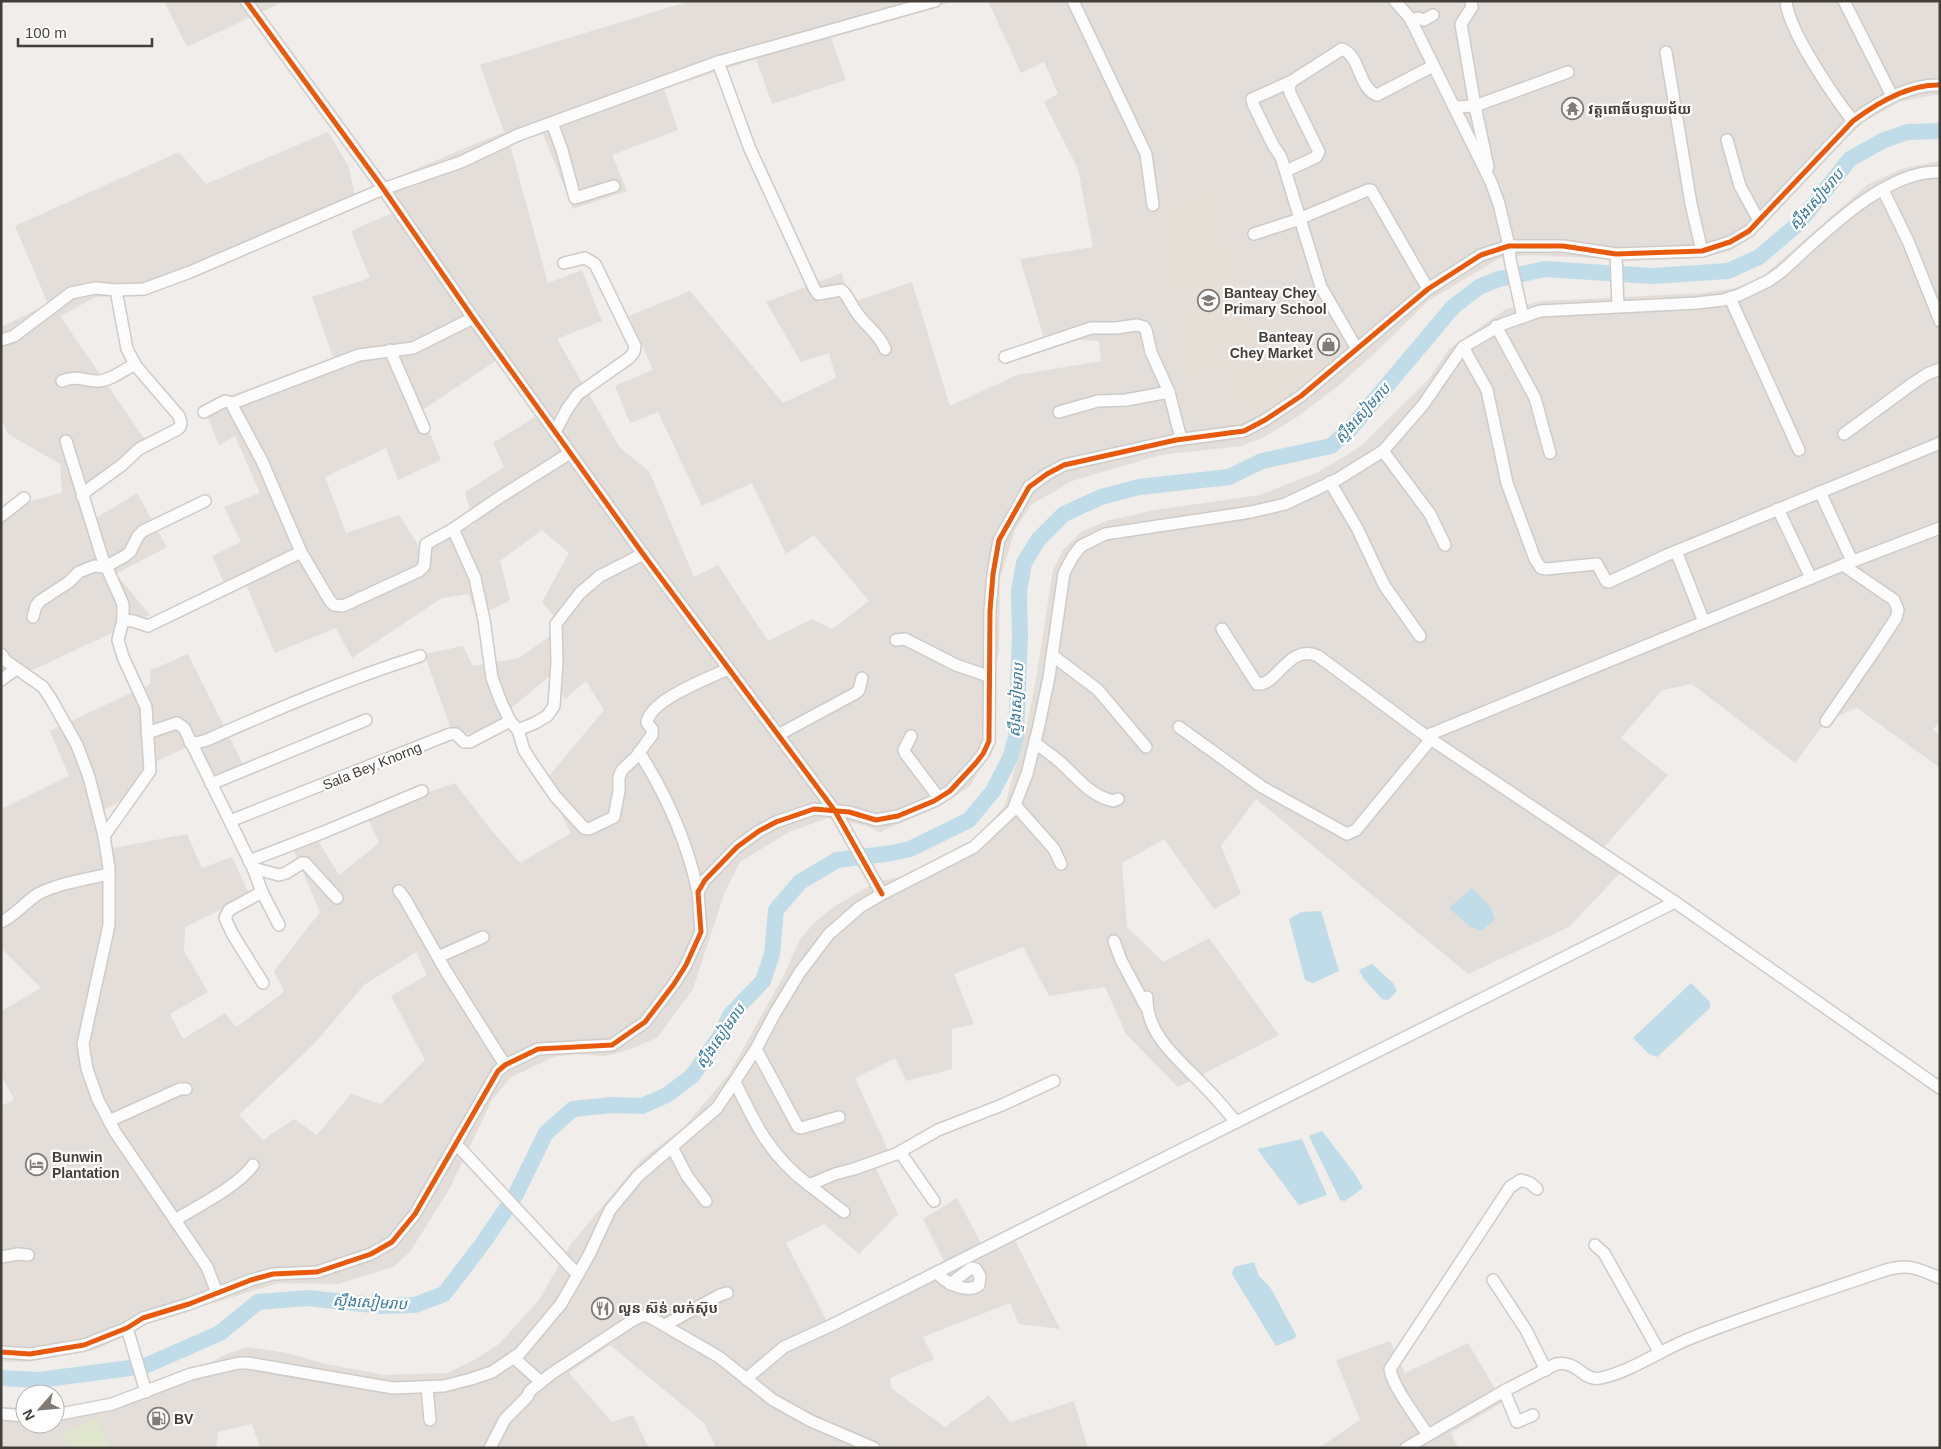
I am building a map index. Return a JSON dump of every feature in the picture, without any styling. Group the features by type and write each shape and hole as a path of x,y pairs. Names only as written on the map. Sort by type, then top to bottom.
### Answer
{"street":[{"path":"246,1 370,171 570,454 837,815 882,894"},
{"path":"1,340 14,336 71,293 95,288 116,290 144,289 190,272 381,187 461,162 518,135 552,122 718,62 935,1"},
{"path":"1073,1 1146,154 1153,206"},
{"path":"1395,1 1411,21 1491,182 1499,204 1509,246 1510,259 1523,317"},
{"path":"1471,1 1472,7 1461,24 1474,106 1491,182"},
{"path":"1786,1 1791,18 1802,40 1836,98 1853,121"},
{"path":"1844,1 1892,96"},
{"path":"1411,21 1418,18 1424,20 1433,16"},
{"path":"1357,349 1321,287 1281,157 1273,145 1252,99 1292,81 1342,49 1352,58 1367,88 1377,95 1433,66"},
{"path":"1666,52 1690,204 1702,251"},
{"path":"718,62 750,149 814,288 818,294 841,290 844,292 859,316 878,336 885,349"},
{"path":"1454,107 1474,106 1568,72"},
{"path":"1286,171 1316,156 1319,152 1290,92 1289,87 1292,81"},
{"path":"698,892 713,869 759,830 814,809 837,815 849,812 876,820 898,816 939,798 950,791 975,764 983,754 989,741 988,676 993,574 999,540 1029,487 1064,465 1181,439 1244,431 1265,420 1301,396 1428,289 1481,255 1509,246 1563,246 1616,258 1702,251 1743,236 1782,198 1853,121 1871,107 1892,96 1915,89 1940,85"},
{"path":"552,122 562,150 574,198 614,186"},
{"path":"1727,140 1740,186 1759,221"},
{"path":"65,1413 112,1404 191,1374 239,1363 393,1388 444,1386 492,1372 514,1358 532,1340 561,1304 578,1275 610,1210 638,1176 717,1108 756,1049 800,972 829,934 860,906 974,847 1001,822 1015,805 1027,774 1035,743 1052,655 1064,573 1073,556 1086,542 1105,534 1251,512 1285,504 1330,482 1383,451 1423,405 1463,347 1496,326 1540,311 1697,303 1730,298 1768,281 1781,272 1859,204 1894,182 1925,172 1940,172"},
{"path":"1254,234 1301,218 1371,190 1428,289"},
{"path":"1883,190 1908,241 1940,321"},
{"path":"555,432 567,409 578,394 629,358 636,346 595,264 585,258 564,263"},
{"path":"1616,258 1618,306"},
{"path":"82,496 88,489 122,465 139,449 180,427 181,423 179,416 135,364 127,349 116,290"},
{"path":"1730,298 1799,450"},
{"path":"204,412 225,401 234,403 349,358 390,350 414,348 473,318"},
{"path":"1005,357 1091,328 1116,328 1137,325 1144,327 1151,352 1169,392 1181,439"},
{"path":"1496,326 1535,398 1550,452"},
{"path":"1463,347 1487,390 1507,483 1530,550 1538,565 1546,568 1594,563 1599,566 1606,581 1609,582 1676,551 1940,443"},
{"path":"390,350 424,428"},
{"path":"62,381 82,378 97,381 104,380 135,364"},
{"path":"1844,434 1912,384 1940,369"},
{"path":"1059,412 1098,401 1126,400 1169,392"},
{"path":"234,403 233,407 262,461 281,510 301,552 330,601 338,606 343,606 420,571 424,566 426,544 453,529 500,497 570,454"},
{"path":"66,441 106,567 123,604 123,620 118,640 123,657 146,707 150,771 104,836"},
{"path":"1383,451 1430,514 1444,545"},
{"path":"1330,482 1357,528 1384,585 1420,636"},
{"path":"1820,492 1848,563 1894,600 1898,610 1896,618 1826,721"},
{"path":"1,516 24,498"},
{"path":"33,617 36,606 40,601 69,582 79,572 94,566 106,567 126,556 143,530 205,501"},
{"path":"1778,510 1811,578"},
{"path":"1179,727 1262,786 1347,834 1356,830 1429,737 1811,578 1940,528"},
{"path":"453,529 475,578 484,620 492,678 524,750 556,796 584,828 589,828 614,817 619,790 619,777 622,770 652,735 652,729 647,723 648,717 656,707 676,694 728,669"},
{"path":"1676,551 1704,622"},
{"path":"123,620 148,626 301,552"},
{"name":"Sala Bey Knorng","path":"230,821 450,734 456,734 464,742 470,742 514,726 535,723 547,716 554,706 556,624 580,593 600,576 643,554"},
{"path":"1222,628 1258,684 1266,683 1294,657 1310,652 1318,656 1429,737 1675,902 1940,1088"},
{"path":"896,640 905,639 956,665 988,676"},
{"path":"1,654 16,669 43,687 77,745 89,777 104,836 110,874 109,925 83,1044 87,1069 98,1100 114,1132 207,1267 217,1293"},
{"path":"1052,655 1098,690 1146,747"},
{"path":"190,742 196,743 207,740 305,698 385,667 420,656"},
{"path":"1,680 16,669"},
{"path":"778,735 856,693 860,690 862,678"},
{"path":"212,784 366,720"},
{"path":"147,733 177,723 184,728 279,925"},
{"path":"911,736 904,750 905,753 939,798"},
{"path":"1035,743 1060,762 1096,795 1113,802 1118,799"},
{"path":"1,1352 30,1354 84,1345 128,1334 143,1318 273,1274 317,1272 371,1254 392,1242 415,1214 457,1145 492,1080 505,1065 538,1049 612,1045 645,1022 686,965 700,932 698,892 690,859 673,814 639,752"},
{"path":"251,864 422,791"},
{"path":"1015,805 1046,840 1059,857 1061,864"},
{"path":"251,864 279,875 305,863 337,898"},
{"path":"1,922 12,916 39,894 68,884 110,874"},
{"path":"262,892 229,910 225,918 233,935 263,982"},
{"path":"399,892 505,1065"},
{"path":"746,1379 784,1347 1675,902"},
{"path":"438,958 483,936"},
{"path":"1114,941 1121,960 1147,1002 1149,1018 1161,1039 1236,1122"},
{"path":"756,1049 798,1127 801,1128 839,1116"},
{"path":"809,1185 900,1152 938,1130 1002,1105 1054,1081"},
{"path":"735,1082 773,1151 784,1164 844,1212"},
{"path":"109,1122 180,1089 186,1089"},
{"path":"457,1145 578,1275"},
{"path":"672,1147 687,1176 706,1202"},
{"path":"900,1152 934,1201"},
{"path":"175,1220 234,1183 249,1171 253,1165"},
{"path":"1428,1434 1398,1387 1390,1369 1510,1187 1521,1180 1530,1182 1537,1189"},
{"path":"1595,1245 1604,1254 1660,1353"},
{"path":"1,1258 18,1254 28,1255"},
{"path":"1406,1448 1504,1391 1556,1364 1573,1365 1592,1378 1598,1379 1627,1369 1731,1322 1900,1266 1914,1268 1940,1278"},
{"path":"937,1272 942,1279 950,1284"},
{"path":"1493,1280 1526,1330 1546,1370"},
{"path":"665,1325 727,1293"},
{"path":"490,1448 505,1419 540,1382 633,1320 641,1316 648,1316 719,1358 773,1400 811,1421 874,1448"},
{"path":"128,1334 146,1392"},
{"path":"514,1358 540,1382"},
{"path":"427,1387 430,1420"},
{"path":"1504,1391 1517,1422 1533,1415"},
{"path":"1,1414 15,1415"}],"shaded area":[{"path":"164,1 285,1 187,47"},
{"path":"690,1 954,1 831,38 846,80 772,104 756,59 664,89 678,130 612,155 627,191 573,209 543,134 510,145 548,283 582,270 602,321 557,339 620,448 649,471 694,577 718,565 768,641 812,619 832,629 869,601 814,535 786,554 752,483 702,506 658,412 630,423 615,386 653,370 629,316 690,291 783,403 836,378 829,353 801,362 766,302 842,273 850,303 912,282 950,406 1017,375 1101,361 1099,341 1044,338 1020,259 1093,247 1078,169 1044,102 1058,94 1044,62 1021,73 988,1 1940,1 1940,94 1899,102 1865,121 1837,146 1763,226 1732,250 1703,258 1635,260 1530,255 1500,258 1428,301 1338,386 1297,417 1264,437 1242,446 1160,455 1072,481 1031,505 1015,530 1000,579 999,652 990,685 994,745 970,786 940,806 880,832 866,826 828,818 789,832 740,862 724,894 693,989 657,1038 628,1050 605,1056 574,1054 553,1057 510,1078 492,1100 450,1188 410,1252 393,1267 338,1284 278,1283 152,1322 95,1350 26,1362 1,1361 1,1106 14,1100 1,1074 1,1011 41,988 1,948 1,809 69,776 50,731 150,684 151,670 188,654 248,774 209,790 189,746 147,766 147,788 102,811 113,848 187,834 202,868 232,857 250,896 185,927 184,951 208,992 170,1014 183,1039 225,1013 236,1027 284,992 274,971 320,912 293,849 317,839 339,875 379,843 366,814 455,783 491,830 520,863 571,833 544,782 604,710 586,681 565,699 550,676 486,729 454,737 424,654 463,646 473,666 519,658 563,627 542,602 569,553 542,530 500,561 510,600 478,617 468,594 442,598 352,658 336,628 275,653 245,582 227,589 212,556 241,542 224,507 260,493 235,436 219,445 203,406 333,357 312,297 370,278 351,231 392,213 373,187 504,132 480,65","holes":["497,360 538,415 493,443 504,467 465,492 474,525 421,550 399,515 346,533 325,477 386,448 398,480 441,460 421,411","416,952 427,975 391,996 425,1060 381,1104 351,1094 317,1135 294,1119 263,1140 239,1115 315,1043 364,985"]},
{"path":"328,132 349,167 357,207 133,296 96,297 60,316 147,443 79,492 93,520 137,493 167,547 116,574 150,615 18,677 1,688 1,508 62,493 60,464 8,434 1,419 1,327 48,304 15,226 179,152 206,184"},
{"path":"1940,161 1940,722 1933,729 1940,736 1940,768 1857,708 1826,721 1795,763 1692,684 1662,690 1621,738 1668,775 1597,855 1622,871 1569,927 1468,974 1256,799 1221,846 1241,894 1214,909 1164,839 1122,863 1127,927 1163,962 1209,938 1279,1035 1178,1087 1126,1034 1105,987 1049,996 1023,947 954,974 974,1024 952,1029 952,1069 906,1081 895,1058 855,1078 893,1161 876,1169 898,1214 859,1254 824,1224 786,1243 827,1321 945,1263 923,1219 957,1198 981,1243 1009,1229 1060,1329 1019,1324 1010,1303 923,1337 934,1359 890,1378 892,1389 945,1427 989,1395 1010,1422 1074,1401 1088,1448 716,1448 704,1423 610,1345 569,1373 612,1422 633,1415 649,1448 260,1448 252,1424 218,1432 216,1448 1,1448 1,1407 15,1408 15,1434 65,1434 65,1408 96,1403 202,1368 222,1356 247,1347 287,1353 326,1364 384,1375 447,1373 476,1359 499,1344 539,1300 571,1244 640,1161 685,1126 729,1074 784,975 800,939 816,921 835,906 871,885 888,879 917,874 981,835 1005,805 1026,729 1053,570 1063,550 1081,532 1106,521 1155,510 1260,495 1318,472 1360,447 1428,380 1449,349 1506,309 1543,301 1704,293 1735,288 1762,277 1867,185 1901,169"},
{"name":"Banteay Chey Primary School","path":"1216,184 1222,199 1240,283 1260,333 1289,318 1321,371 1294,396 1263,416 1239,425 1220,371 1186,382 1153,215"},
{"path":"1390,1341 1405,1373 1468,1343 1503,1402 1451,1433 1458,1448 1319,1448 1360,1420 1336,1360"}],"green space":[{"path":"97,1418 111,1448 68,1448 62,1434 65,1434 65,1432"}],"water":[{"path":"1472,888 1491,908 1495,919 1481,931 1469,926 1449,908"},
{"path":"1321,911 1339,971 1313,983 1305,980 1289,919 1301,912"},
{"path":"1372,964 1393,983 1397,991 1388,1000 1382,999 1363,978 1359,970"},
{"path":"1691,983 1710,1002 1710,1008 1657,1057 1649,1054 1633,1038"},
{"path":"1322,1131 1355,1174 1363,1188 1345,1201 1340,1200 1309,1136"},
{"path":"1302,1139 1327,1195 1299,1205 1257,1149"},
{"path":"1254,1262 1259,1276 1270,1287 1296,1335 1295,1338 1276,1346 1232,1274 1234,1267"}],"waterway":[{"name":"ស្ទឹងសៀមរាប","path":"1,1378 39,1380 145,1366 220,1333 258,1302 307,1298 383,1306 415,1305 444,1294 483,1243 515,1196 546,1133 573,1109 612,1105 642,1106 667,1095 692,1076 719,1038 731,1014 763,981 772,954 776,910 800,882 837,860 910,849 969,820 993,791 1010,758 1016,737 1020,635 1019,591 1024,563 1038,540 1064,514 1101,497 1139,487 1229,477 1262,461 1331,446 1351,428 1453,307 1479,287 1499,279 1545,269 1652,276 1728,271 1759,257 1798,224 1850,159 1884,140 1908,132 1940,131"}],"cycle path":[{"path":"246,1 380,184 473,318 643,554 835,811 882,894"},
{"path":"1,1352 30,1354 84,1345 127,1328 143,1318 189,1304 251,1280 273,1274 317,1272 371,1254 392,1242 415,1214 498,1071 505,1065 538,1049 612,1045 645,1022 686,965 701,932 698,892 705,880 737,847 759,831 776,822 814,809 849,812 876,820 898,816 934,801 950,791 983,754 989,741 990,611 993,574 999,540 1029,487 1047,474 1064,465 1176,440 1244,431 1265,420 1301,396 1428,289 1481,255 1509,246 1563,246 1616,254 1702,251 1730,242 1749,231 1853,121 1883,101 1905,91 1940,85"}],"place":[{"name":"វត្តពោធិ៍បន្ទាយជ័យ","path":"1572,109"},
{"name":"Banteay Chey Primary School","path":"1208,301"},
{"name":"Banteay Chey Market","path":"1329,345"},
{"name":"Bunwin Plantation","path":"36,1165"},
{"name":"លួន ស៊ន់ លក់ស៊ុប","path":"602,1308"},
{"name":"BV","path":"158,1419"}]}
